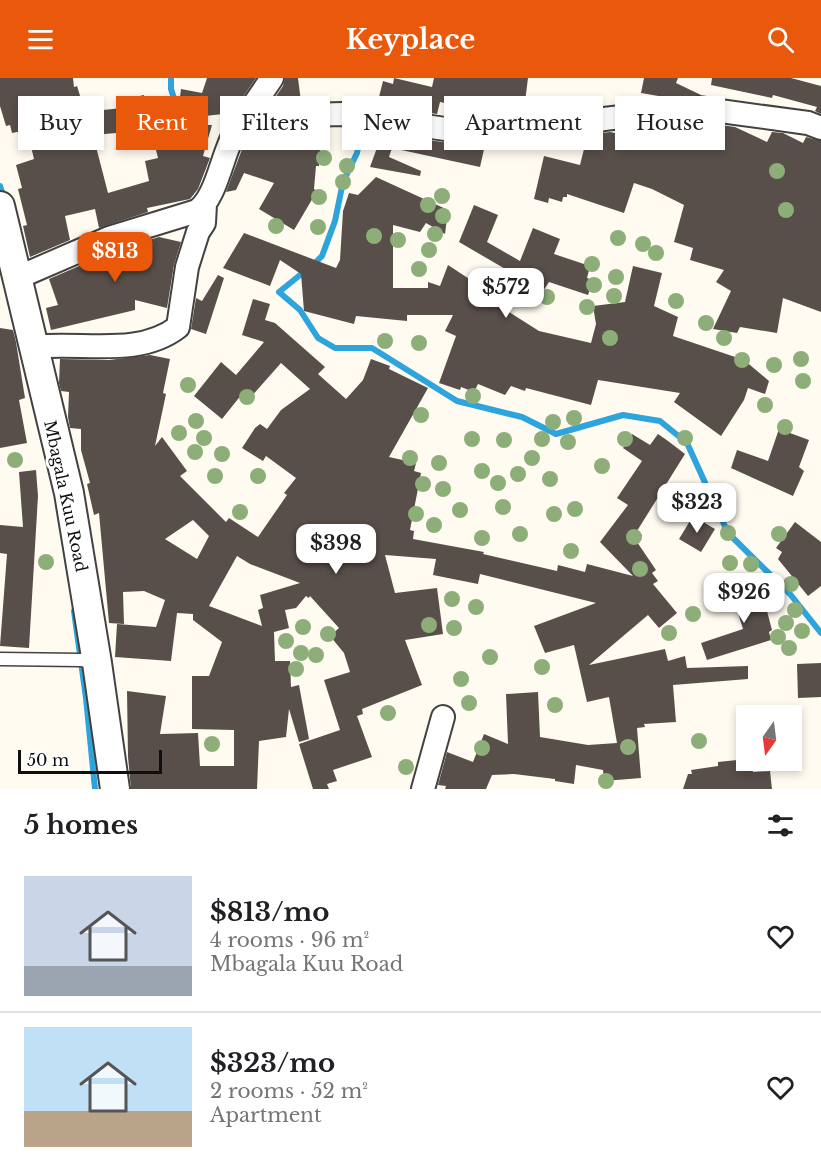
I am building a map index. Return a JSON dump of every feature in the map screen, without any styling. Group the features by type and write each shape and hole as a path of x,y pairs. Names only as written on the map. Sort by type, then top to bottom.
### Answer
{"street":[{"path":"260,96 272,78"},
{"path":"330,114 343,114 459,131 547,132 604,119 698,108 808,123 821,128"},
{"path":"11,267 197,211 205,204 213,188 226,150"},
{"path":"34,347 143,344 161,339 178,327 188,267 198,231 204,223 205,204"},
{"name":"Mbagala Kuu Road","path":"0,206 11,267 34,347 69,493 98,663 115,789"},
{"path":"423,789 443,717"}],"lane":[{"path":"0,659 81,660 98,663"}],"building":[{"path":"0,78 73,78 74,87 77,86 80,96 18,96 18,132 12,133 10,125 6,126 0,106"},
{"path":"207,78 256,78 244,96 220,96 220,114 208,116 208,96 180,96 181,89 202,93"},
{"path":"285,78 298,78 300,96 276,96"},
{"path":"394,78 432,87 434,78 528,78 526,96 444,96 444,103 440,102 437,114 432,113 432,96 379,96 383,81 393,84"},
{"path":"644,78 678,78 676,83 701,95 658,96 641,93"},
{"path":"712,78 791,78 821,86 821,114 815,111 817,107 773,95 772,98 711,85"},
{"path":"116,109 116,133 104,134 104,110"},
{"path":"208,125 212,125 208,139"},
{"path":"725,126 735,127 767,142 772,132 783,133 803,143 806,137 821,141 821,312 783,298 777,333 740,327 737,333 713,329 731,291 716,282 724,270 690,260 693,248 674,242 684,205 634,183 624,213 567,194 567,197 563,197 562,202 549,198 548,203 534,199 544,156 580,165 584,150 603,150 603,133 615,133 615,150 725,150"},
{"path":"432,141 444,142 444,150 484,150 480,167 401,150 432,150"},
{"path":"32,150 97,150 108,193 149,181 145,161 158,158 156,150 205,150 203,156 210,158 198,189 190,199 147,208 148,212 99,228 95,209 65,216 70,240 30,257 23,226 27,225 18,189 22,188 16,165 34,159"},
{"path":"242,150 320,150 319,166 316,166 314,189 317,191 294,230 259,209 274,183 244,173 236,190 226,192"},
{"path":"376,150 391,150 389,157 421,171 420,176 370,167"},
{"path":"376,177 448,210 445,234 426,223 420,232 393,225 393,288 428,288 428,282 440,286 448,265 512,307 509,312 539,331 591,343 596,324 593,306 625,302 633,266 662,273 654,306 678,317 673,336 744,360 769,381 765,394 748,388 744,400 721,436 674,402 680,393 598,380 591,405 511,386 505,395 478,384 474,392 461,387 460,390 439,383 456,336 445,331 453,315 407,315 407,321 356,316 354,324 304,311 301,274 280,260 270,286 223,268 244,233 336,268 340,260 343,211 349,193 358,195"},
{"path":"474,205 498,215 487,242 520,261 533,228 560,239 554,254 590,266 587,278 593,280 588,295 549,282 543,291 459,242"},
{"path":"159,237 181,242 174,265 167,308 135,300 135,310 51,330 46,308 58,305 49,279 114,251"},
{"path":"218,275 224,278 206,334 191,329 196,298 202,301"},
{"path":"253,299 270,304 265,320 275,323 325,367 318,374 346,399 363,380 371,359 390,366 389,369 428,388 389,457 416,463 414,471 421,473 410,530 414,531 413,539 484,552 483,554 557,571 558,565 585,572 587,564 633,576 600,542 628,505 617,498 642,461 623,448 632,434 650,445 658,434 685,454 637,531 642,535 637,542 656,570 652,573 658,581 653,584 677,613 659,628 648,615 589,665 665,649 668,661 685,656 687,668 748,666 748,679 673,685 676,722 644,724 645,727 637,728 641,778 604,781 603,770 576,765 574,784 555,781 555,779 514,774 492,775 486,789 445,789 446,786 438,785 447,752 473,762 484,734 508,744 506,694 538,692 540,737 588,745 617,743 609,697 587,702 574,645 545,653 534,626 596,603 480,574 478,584 433,575 436,559 385,555 395,593 437,588 443,634 405,640 422,685 362,709 363,714 357,716 372,757 333,770 337,781 327,784 329,789 313,789 299,744 340,730 324,680 350,672 344,653 330,636 339,628 310,596 309,598 306,596 296,608 285,610 289,628 274,632 275,661 290,661 291,687 299,685 309,739 299,742 289,709 286,737 259,741 257,789 131,789 127,691 166,696 160,734 198,733 200,766 234,766 234,730 192,729 192,676 209,676 222,642 193,620 193,614 177,613 171,661 115,657 117,624 156,627 165,600 144,591 123,592 124,624 109,623 99,513 94,515 87,484 90,483 81,450 81,429 70,428 69,392 61,391 59,383 60,359 109,360 150,355 170,359 163,393 166,394 155,446 162,437 187,471 180,476 226,522 229,518 258,537 287,495 284,493 296,478 266,456 263,461 242,448 255,428 260,424 267,429 281,410 310,389 281,363 249,399 242,394 222,419 194,396 221,362 236,375 264,342 242,335","holes":["193,520 209,536 197,559 165,539","237,556 250,564 300,583 260,595 263,608 258,610 262,626 209,606"]},
{"path":"0,328 13,330 16,342 25,398 19,400 27,443 0,448"},
{"path":"779,429 809,440 799,467 804,471 793,496 731,468 737,450 768,461"},
{"path":"36,470 38,496 29,648 0,646 7,554 0,553 0,525 23,527 19,472"},
{"path":"693,516 715,529 701,552 679,539"},
{"path":"795,522 821,542 821,586 808,596 778,559 782,552 776,548"},
{"path":"759,581 772,630 769,632 771,640 707,660 701,643 743,629 731,590"},
{"path":"821,663 821,697 798,698 797,664"},
{"path":"736,760 736,771 770,771 772,789 683,789 688,774 692,774 691,770 718,766 718,762"}],"waterway":[{"path":"171,78 173,96"},
{"path":"313,265 322,256 335,221 343,182 358,150"},
{"path":"0,186 4,199"},
{"path":"305,271 279,292 300,310 318,338 335,348 372,348 457,401 522,417 556,434 623,415 660,421 687,443 728,533 790,594 821,633"},
{"path":"74,611 95,789"}]}
